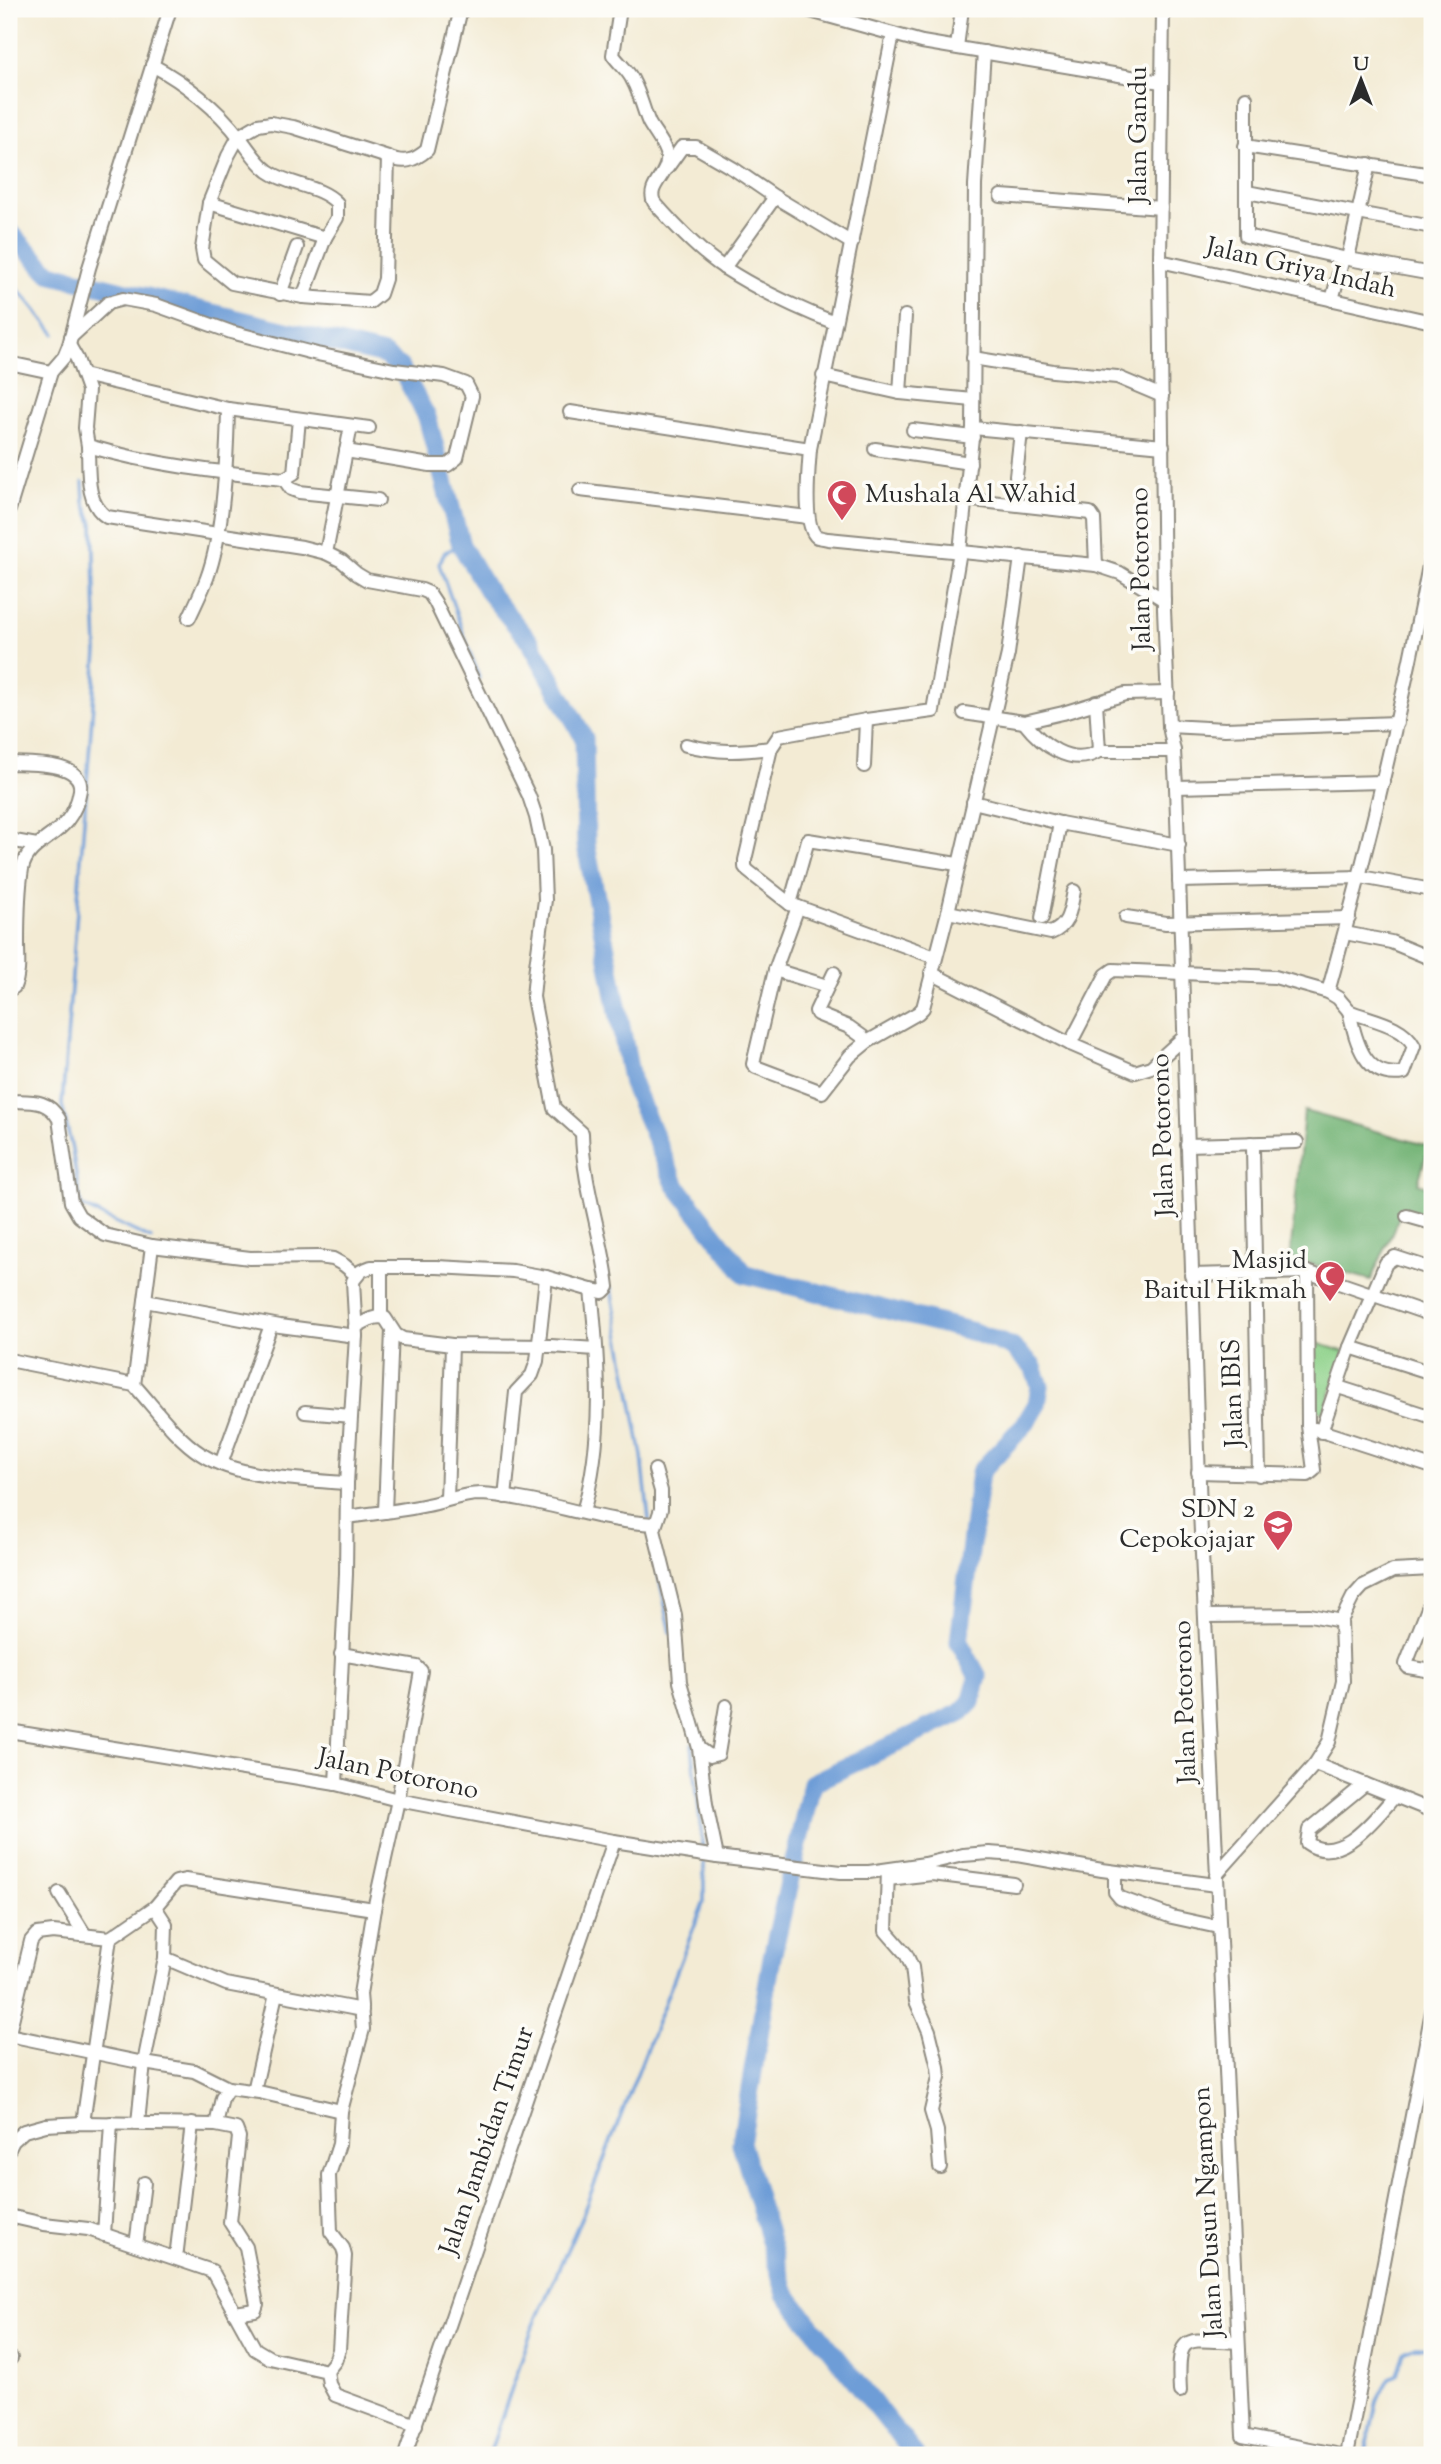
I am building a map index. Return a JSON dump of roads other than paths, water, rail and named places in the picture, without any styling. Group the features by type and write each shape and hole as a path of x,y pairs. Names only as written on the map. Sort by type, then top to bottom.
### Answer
{"street":[{"path":"170,9 80,296 68,347 88,390 85,428 90,484 99,512 107,517 327,553 367,580 429,593 491,716 536,817 543,850 545,900 533,997 554,1108 582,1133 582,1158 608,1287 603,1292 591,1290 513,1271 381,1267 361,1270 356,1275 352,1292 355,1332 336,1784"},
{"path":"388,157 385,279 380,294 370,302 281,294 232,283 204,260 202,248 209,204 228,156 239,136 258,125 271,122 293,127 408,162 427,150 461,9"},
{"path":"620,9 613,55 634,82 650,124 666,153 666,169"},
{"path":"803,9 839,13 922,42 1161,82"},
{"path":"957,47 962,9"},
{"name":"Jalan Gandu","path":"1160,261 1163,9"},
{"path":"893,34 810,449 808,517 818,537 1096,565 1121,573 1164,600"},
{"path":"935,957 794,906 745,867 771,748 779,736 933,711 960,551 973,433 975,185 984,52"},
{"path":"152,65 177,79 239,136 267,170 282,179 330,196 337,203 337,218 325,238 303,297"},
{"path":"1246,98 1246,236 1432,274"},
{"path":"1245,146 1432,175"},
{"path":"835,323 792,306 724,268 672,223 651,199 652,190 682,147 696,147 852,243"},
{"path":"1332,300 1368,164"},
{"path":"1247,192 1432,227"},
{"path":"1001,196 1161,208"},
{"path":"724,268 775,197"},
{"path":"209,204 325,238"},
{"path":"281,294 297,247"},
{"name":"Jalan Griya Indah","path":"1160,261 1432,322"},
{"name":"Jalan Potorono","path":"1160,261 1164,600 1179,845 1179,923 1183,974 1198,1472 1216,1880"},
{"path":"9,510 51,372 68,347 108,303 122,299 156,305 231,332 317,354 394,370 444,376 462,382 471,390 472,396 457,458 452,463 430,465 346,451"},
{"path":"900,393 905,316"},
{"path":"972,358 1053,371 1117,377 1163,396"},
{"path":"9,363 51,372"},
{"path":"83,375 228,408 369,428"},
{"path":"823,376 900,393 973,400"},
{"path":"189,618 207,578 215,549 228,408"},
{"path":"570,412 810,449"},
{"path":"88,446 128,458 174,467 284,479 294,473 299,419"},
{"path":"327,553 351,426"},
{"path":"913,430 1021,432 1163,446"},
{"path":"1016,476 1021,432"},
{"path":"875,449 970,463"},
{"path":"284,479 291,489 299,492 378,500"},
{"path":"580,490 808,517"},
{"path":"964,499 1090,513 1094,519 1096,565"},
{"path":"1328,992 1361,877 1397,723 1432,550"},
{"path":"957,864 808,840 794,906 775,970 753,1064 756,1068 822,1092 850,1056 867,1042 923,1008 948,912 1007,654 1021,557"},
{"path":"964,713 1024,722 1125,694 1168,693"},
{"path":"1096,702 1099,751"},
{"path":"864,766 866,720"},
{"path":"1024,722 1048,747 1083,757 1099,751 1174,751"},
{"path":"1170,726 1225,729 1397,723"},
{"path":"687,745 716,752 771,748"},
{"path":"9,763 52,766 69,771 78,776 80,788 71,818 56,834 37,845 25,859 22,872 19,968 14,987 9,990"},
{"path":"1176,787 1383,782"},
{"path":"973,802 1060,823 1179,845"},
{"path":"1042,918 1060,823"},
{"path":"9,839 37,845"},
{"path":"1179,881 1361,877 1432,890"},
{"path":"948,912 1051,933 1062,929 1068,921 1074,891"},
{"path":"1126,917 1166,923 1349,918"},
{"path":"1345,933 1391,942 1432,959"},
{"path":"775,970 827,986"},
{"path":"1070,1044 1106,975 1113,970 1275,977 1328,992 1338,998 1349,1011 1362,1057 1382,1070 1404,1073 1414,1046 1410,1038 1393,1028 1349,1011"},
{"path":"834,973 817,1014 849,1027 863,1037"},
{"path":"931,973 1070,1044 1135,1072 1151,1067 1184,1037"},
{"path":"9,1101 41,1103 53,1109 59,1119 71,1202 79,1216 105,1235 152,1246 250,1258 333,1259 356,1275"},
{"path":"1187,1145 1297,1142"},
{"name":"Jalan IBIS","path":"1251,1143 1259,1475"},
{"path":"1407,1216 1432,1223"},
{"path":"134,1385 152,1246"},
{"path":"1321,1432 1350,1347 1389,1258 1395,1257 1432,1269"},
{"path":"381,1267 381,1317"},
{"path":"1198,1472 1259,1475 1313,1473 1315,1467 1308,1426 1307,1272"},
{"path":"1191,1275 1307,1272 1432,1315"},
{"path":"505,1497 516,1392 532,1375 537,1361 546,1277"},
{"path":"583,1513 597,1446 596,1349 591,1290"},
{"path":"145,1301 271,1325 355,1332 369,1320 381,1317 386,1318 392,1330 403,1339 452,1345 596,1349"},
{"path":"220,1464 271,1325"},
{"path":"385,1512 392,1330"},
{"path":"447,1499 452,1345"},
{"path":"1350,1347 1432,1373"},
{"path":"9,1360 134,1385 195,1450 220,1464 252,1473 347,1483"},
{"path":"1338,1387 1432,1417"},
{"path":"305,1412 351,1416"},
{"path":"1308,1426 1432,1467"},
{"path":"651,1524 661,1509 662,1491 655,1470"},
{"path":"347,1517 431,1505 447,1499 477,1494 651,1524"},
{"path":"651,1524 675,1615 681,1682 699,1748 713,1856"},
{"path":"888,1875 962,1855 989,1853 1115,1871 1216,1880 1315,1764 1329,1742 1343,1681 1341,1621 1353,1597 1363,1586 1393,1571 1432,1569"},
{"path":"1432,1598 1406,1664 1408,1667 1432,1671"},
{"path":"1206,1616 1220,1618 1297,1615 1341,1621"},
{"path":"341,1654 421,1669 360,1994 363,2029 341,2111 339,2144 329,2175 331,2232 343,2248 345,2256 339,2350 327,2371 329,2384 335,2395 416,2426"},
{"path":"699,1748 710,1756 719,1754 726,1706"},
{"name":"Jalan Potorono","path":"9,1731 336,1784 398,1800 614,1841 713,1856 888,1875"},
{"path":"1315,1764 1432,1811"},
{"path":"1365,1784 1309,1830 1307,1843 1315,1849 1322,1849 1353,1841 1395,1796"},
{"name":"Jalan Jambidan Timur","path":"405,2455 614,1841"},
{"path":"1115,1871 1115,1892 1120,1898 1172,1917 1218,1927"},
{"path":"888,1875 932,1874 1014,1884"},
{"path":"888,1875 886,1931 906,1954 912,1967 916,2001 929,2031 938,2067 939,2077 931,2111 937,2131 940,2167"},
{"name":"Jalan Dusun Ngampon","path":"1216,1880 1243,2436 1341,2455"},
{"path":"341,2111 254,2091 228,2088 198,2072 9,2034 31,1941 37,1934 44,1932 110,1938 155,1907 173,1884 184,1881 374,1909"},
{"path":"59,1894 85,1935"},
{"path":"138,2123 144,2063 165,1958 166,1924 155,1907"},
{"path":"83,2123 110,1938"},
{"path":"165,1958 218,1982 362,2010"},
{"path":"254,2091 276,1994"},
{"path":"1347,2455 1432,2011"},
{"path":"216,2124 222,2098 228,2088"},
{"path":"10,2142 24,2131 38,2127 83,2123 216,2124 232,2127 239,2137 230,2222 246,2247 257,2304 255,2310 235,2313"},
{"path":"104,2235 111,2123"},
{"path":"176,2259 192,2124"},
{"path":"136,2245 144,2183"},
{"path":"9,2217 88,2229 212,2272 248,2340 261,2354 327,2371"},
{"path":"1180,2391 1179,2357 1185,2344 1193,2340 1238,2342"}],"waterway":[{"path":"9,231 49,273 384,355 400,367 427,417 461,545 489,593 531,643 584,738 586,845 632,1084 675,1184 745,1274 974,1332 1012,1347 1033,1367 1040,1386 1037,1404 1025,1424 980,1472 959,1642 978,1677 971,1702 960,1713 812,1783 772,1957 741,2143 786,2294 915,2455"},
{"path":"9,281 55,334"},
{"path":"83,482 84,502 93,524 97,652 62,1105 81,1206 151,1239"},
{"path":"461,545 445,552 439,564 479,678"},
{"path":"611,1289 642,1456 649,1520"},
{"path":"658,1572 671,1633"},
{"path":"692,1744 703,1851"},
{"path":"489,2455 532,2329 582,2216 704,1901 704,1859"},
{"path":"1365,2455 1377,2401 1389,2378 1397,2375 1404,2352 1415,2347 1432,2348"}],"place":[{"name":"Mushala Al Wahid","path":"842,522"},
{"name":"Masjid Baitul Hikmah","path":"1330,1303"},
{"name":"SDN 2 Cepokojajar","path":"1278,1552"}]}
